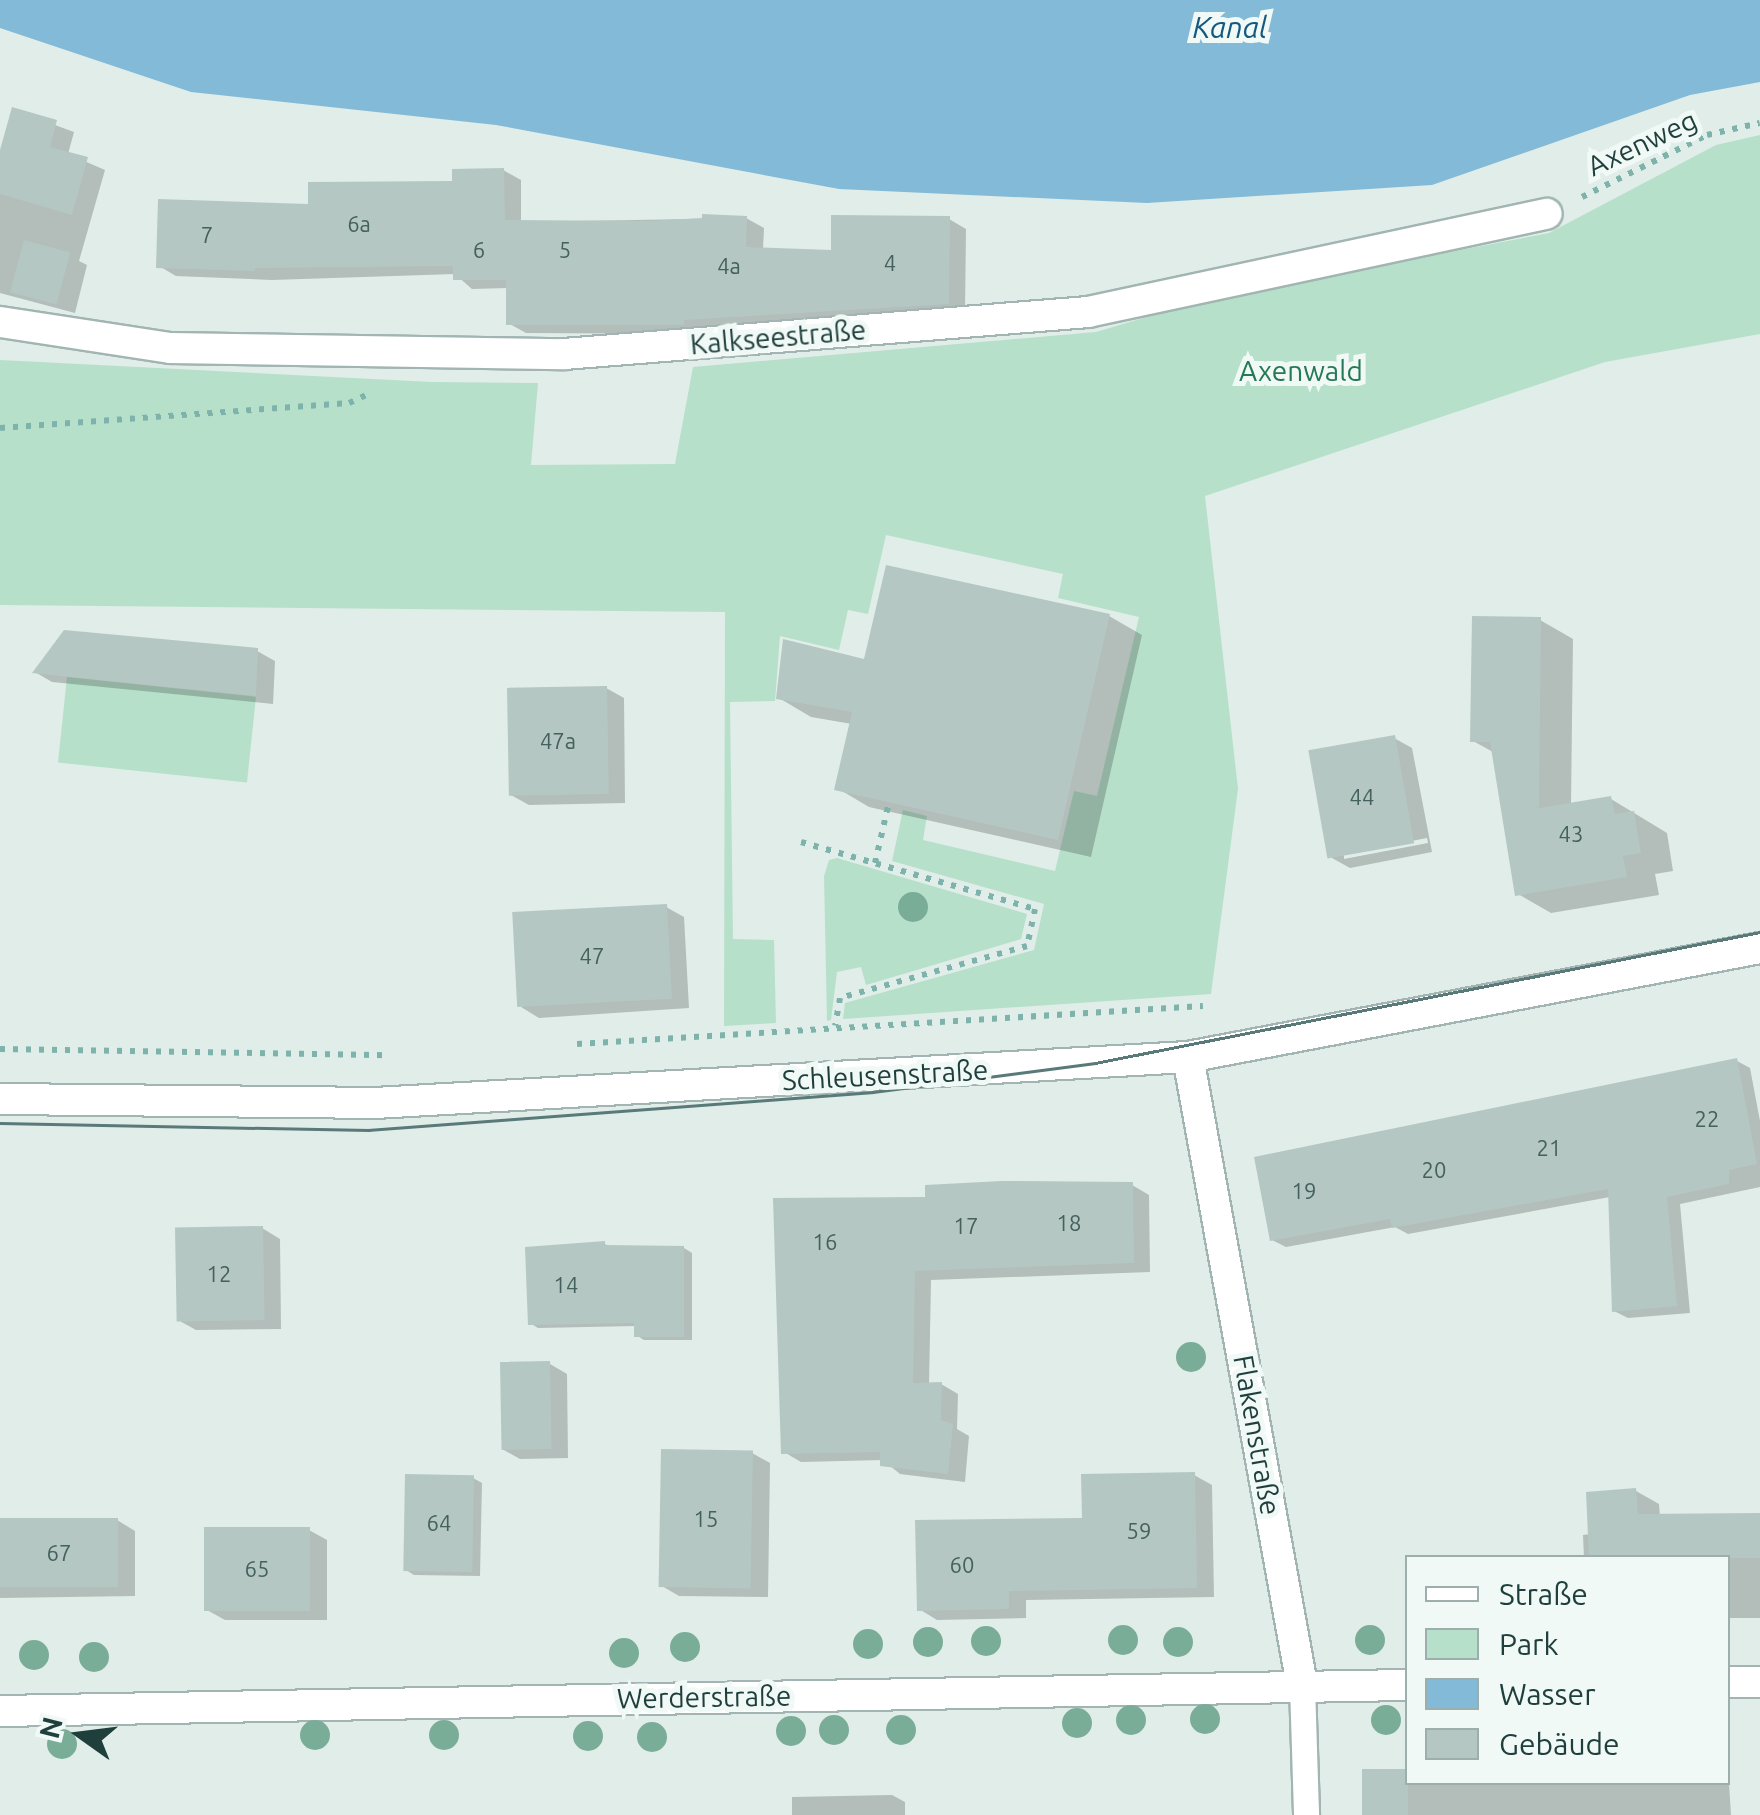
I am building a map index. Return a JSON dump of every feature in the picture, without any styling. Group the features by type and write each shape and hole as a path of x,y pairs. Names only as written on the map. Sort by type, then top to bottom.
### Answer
{"street":[{"name":"Kalkseestraße","path":"0,322 170,348 564,354 1088,312 1547,214"},
{"name":"Schleusenstraße","path":"0,1098 374,1103 1188,1057 1760,948"},
{"name":"Flakenstraße","path":"1188,1057 1302,1685"},
{"path":"1730,1682 1760,1682"},
{"name":"Werderstraße","path":"0,1711 1405,1684"}],"lane":[{"name":"Flakenstraße","path":"1302,1685 1306,1815"}],"path":[{"name":"Axenweg","path":"1547,214 1707,135 1760,123"},
{"path":"0,428 349,403 382,386"},
{"path":"875,863 890,802"},
{"path":"801,842 1036,910 1028,946 840,998 836,1026"},
{"path":"574,1044 1216,1006"},
{"path":"0,1049 400,1055"}],"green space":[{"name":"Axenwald","path":"1760,135 1760,334 1605,362 1205,496 1238,789 1211,994 843,1019 845,1003 1034,950 1044,904 892,861 903,810 927,816 923,840 1055,871 1074,791 1097,796 1139,617 1058,598 1063,574 886,535 868,614 848,610 839,650 780,636 775,701 730,702 733,939 774,940 776,1023 724,1026 725,612 0,605 0,360 432,382 538,383 531,465 675,464 693,367 1096,332 1214,297 1549,233 1716,145"},
{"path":"67,677 256,697 247,782 58,763"},
{"path":"837,858 1027,914 1021,939 866,985 861,967 837,972 831,1020 827,1021 824,876 829,860"}],"water":[{"name":"Kanal","path":"0,0 1760,0 1760,82 1690,95 1432,185 1147,203 839,189 496,125 191,92 0,28"}],"building":[{"path":"12,107 57,120 50,147 88,157 72,215 0,194 0,150"},
{"path":"504,168 505,220 649,221 702,218 702,214 747,216 746,247 831,250 831,215 950,216 949,304 684,320 684,325 506,325 506,280 453,280 453,266 255,271 156,268 158,199 308,204 308,182 452,181 452,169"},
{"path":"24,240 70,252 56,305 10,292"},
{"path":"886,565 1110,614 1058,840 834,790 852,712 776,699 783,639 864,659"},
{"path":"1472,616 1541,617 1539,808 1611,796 1615,814 1634,811 1641,853 1623,856 1627,877 1515,896 1490,742 1470,742"},
{"path":"64,630 258,648 256,696 32,673"},
{"path":"607,686 609,794 509,796 507,688"},
{"path":"1395,735 1414,843 1327,859 1308,750"},
{"path":"667,904 672,999 517,1007 512,912"},
{"path":"1737,1058 1757,1164 1729,1170 1729,1184 1667,1197 1677,1306 1612,1312 1608,1189 1392,1228 1390,1219 1270,1241 1254,1157"},
{"path":"1133,1182 1134,1263 915,1271 913,1383 942,1382 941,1420 953,1424 948,1474 880,1466 880,1452 781,1454 773,1198 925,1197 925,1185"},
{"path":"263,1226 265,1320 177,1322 175,1228"},
{"path":"605,1241 605,1245 684,1246 684,1337 634,1337 634,1323 528,1325 525,1247"},
{"path":"550,1361 552,1449 502,1450 500,1362"},
{"path":"661,1449 753,1451 751,1589 659,1587"},
{"path":"1195,1472 1197,1588 1009,1591 1009,1609 917,1611 915,1520 1082,1518 1081,1474"},
{"path":"405,1474 474,1475 472,1572 403,1571"},
{"path":"1636,1488 1638,1514 1760,1513 1760,1558 1589,1555 1586,1492"},
{"path":"0,1518 118,1518 118,1587 0,1587"},
{"path":"204,1527 310,1527 310,1611 204,1611"},
{"path":"1362,1769 1405,1769 1408,1815 1362,1815"}],"tram line":[{"path":"0,1123 369,1130 873,1092 1095,1063 1760,932"}]}
